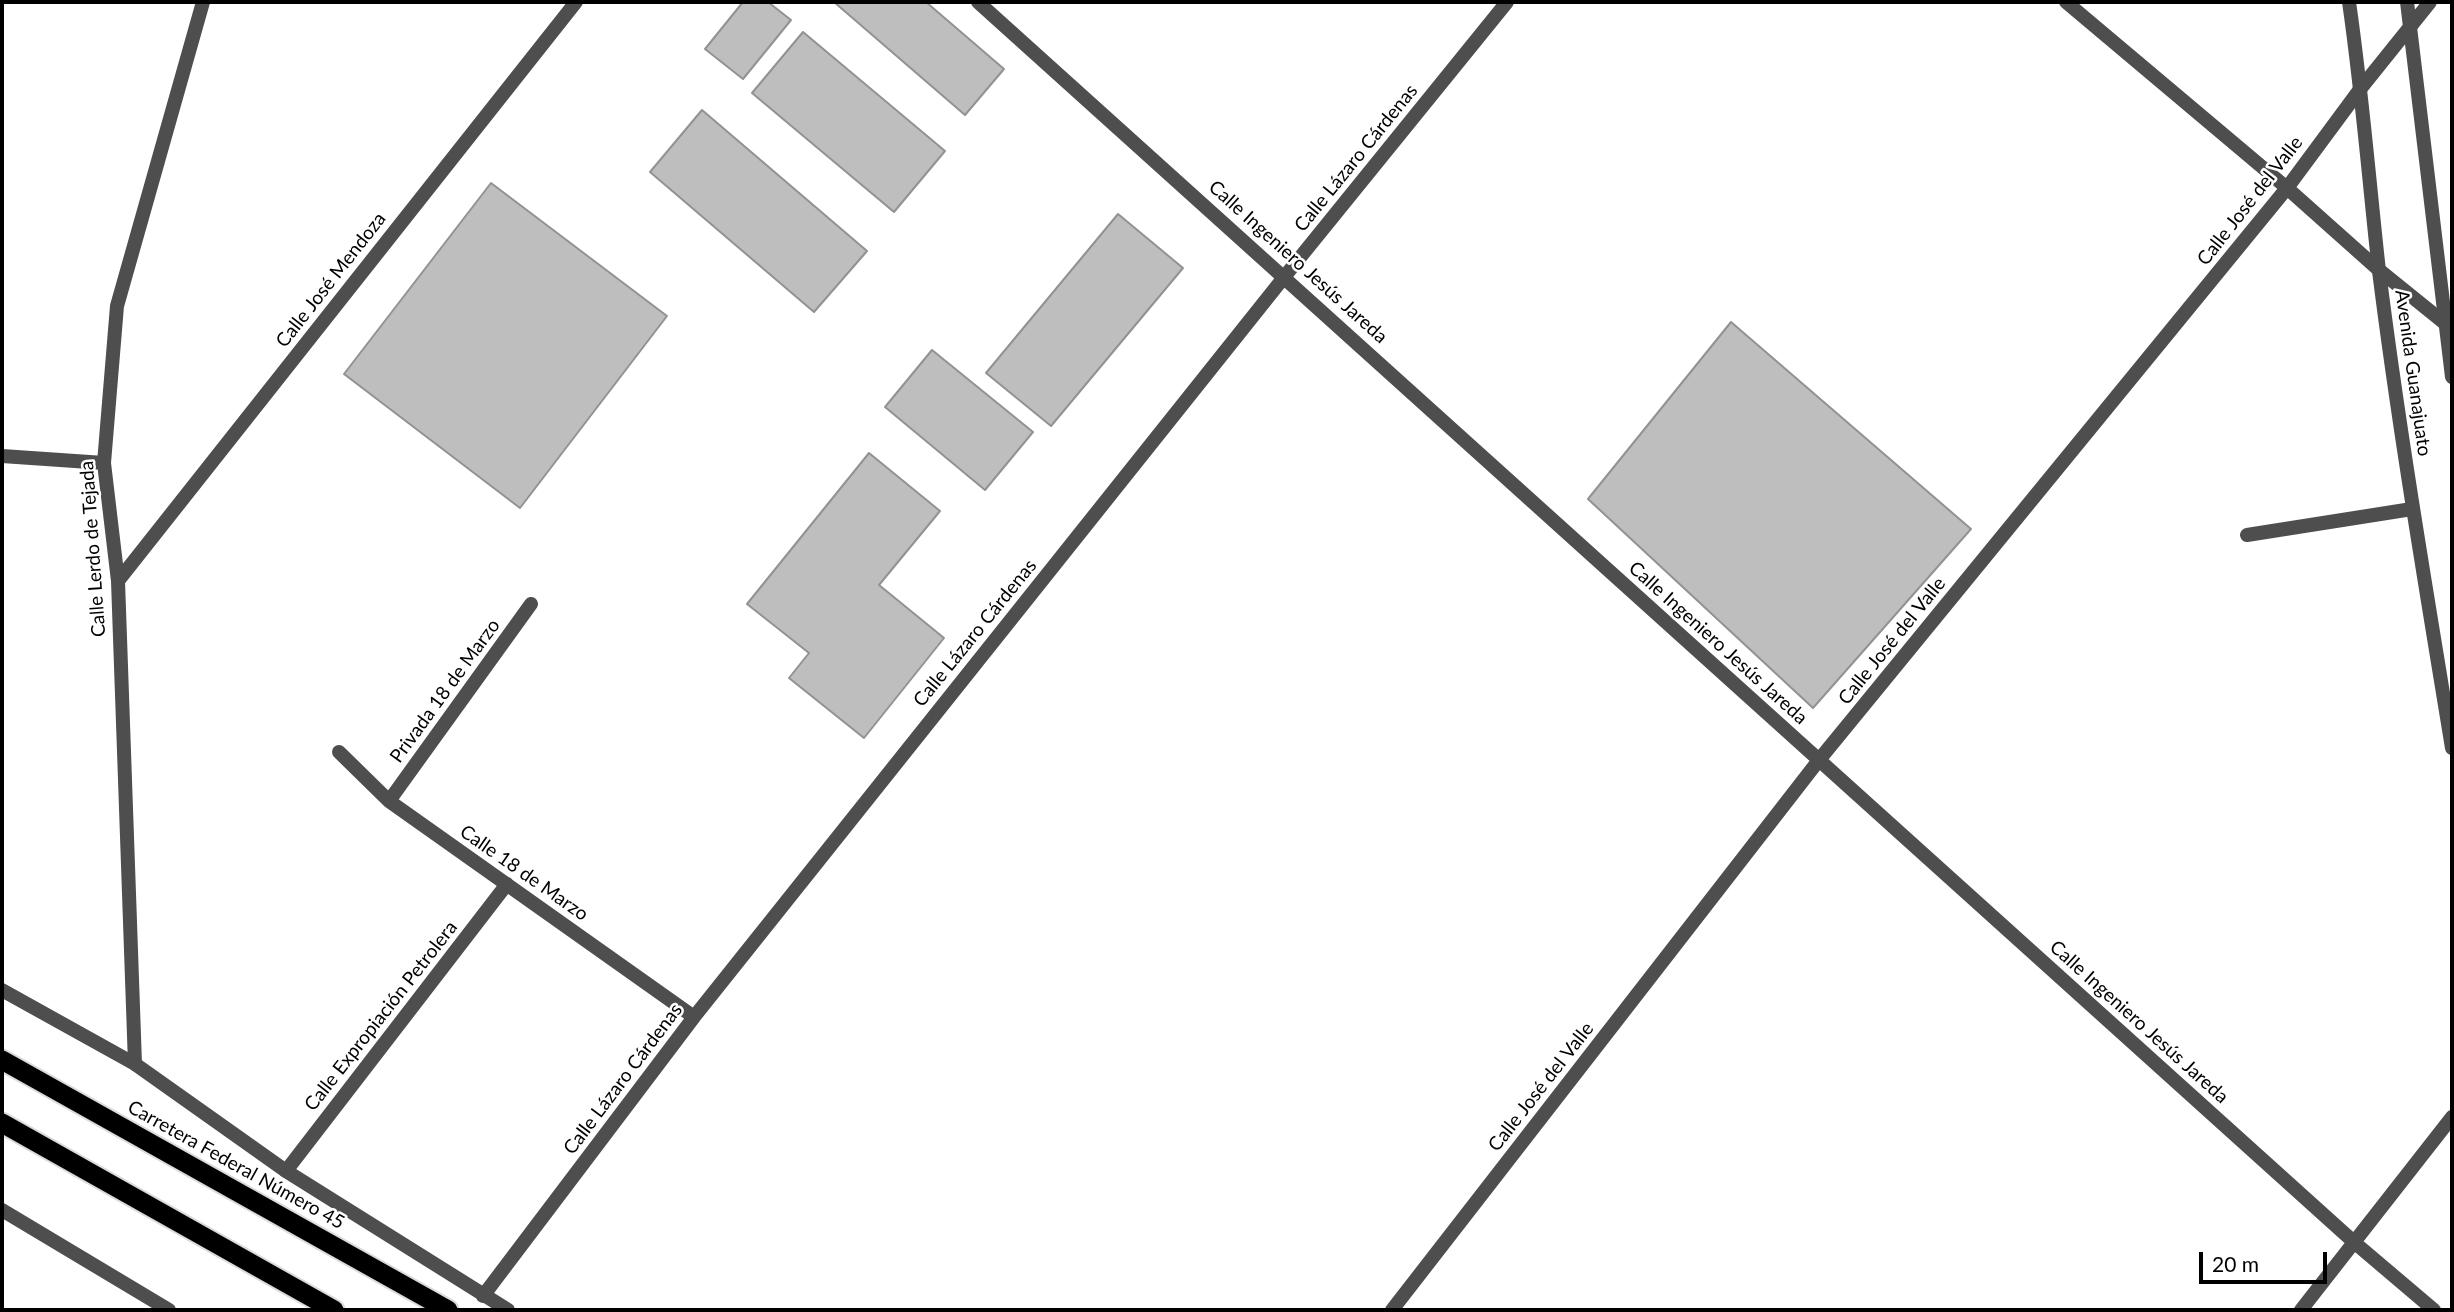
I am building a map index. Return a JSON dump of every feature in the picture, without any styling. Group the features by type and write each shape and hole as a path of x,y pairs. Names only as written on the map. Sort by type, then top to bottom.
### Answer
{"highway":[{"name":"Carretera Federal Número 45","path":"2,1060 448,1310"},
{"path":"2,1124 334,1310"}],"street":[{"name":"Calle Lerdo de Tejada","path":"135,1064 117,581 104,463 117,306 203,2"},
{"name":"Calle José Mendoza","path":"117,581 576,2"},
{"name":"Calle Ingeniero Jesús Jareda","path":"978,2 2355,1243 2434,1310"},
{"name":"Calle Lázaro Cárdenas","path":"483,1296 694,1017 1507,2"},
{"path":"2066,2 2448,326"},
{"name":"Avenida Guanajuato","path":"2349,2 2361,88 2379,270 2412,509 2452,748"},
{"name":"Avenida Guanajuato","path":"2407,2 2448,326 2452,377"},
{"name":"Calle José del Valle","path":"1392,1310 1819,760 2287,188 2361,88 2430,2"},
{"path":"2,456 104,463"},
{"path":"2247,535 2412,509"},
{"name":"Privada 18 de Marzo","path":"389,801 531,604"},
{"name":"Calle 18 de Marzo","path":"339,751 389,801 694,1017"},
{"name":"Calle Expropiación Petrolera","path":"286,1171 507,884"},
{"path":"2,990 135,1064 286,1171 508,1310"},
{"path":"2301,1310 2452,1117"},
{"path":"2,1210 169,1310"}],"building":[{"path":"743,2 768,2 791,20 743,79 705,49"},
{"path":"834,2 926,2 1004,69 965,115"},
{"path":"803,32 945,151 894,212 752,93"},
{"path":"702,110 867,251 814,312 650,172"},
{"path":"491,183 667,316 520,508 344,374"},
{"path":"1118,214 1183,268 1051,426 986,373"},
{"path":"1731,322 1971,529 1813,708 1588,499"},
{"path":"932,350 1033,432 985,490 885,407"},
{"path":"869,453 940,511 879,585 944,638 864,738 789,678 809,653 747,604"}]}
